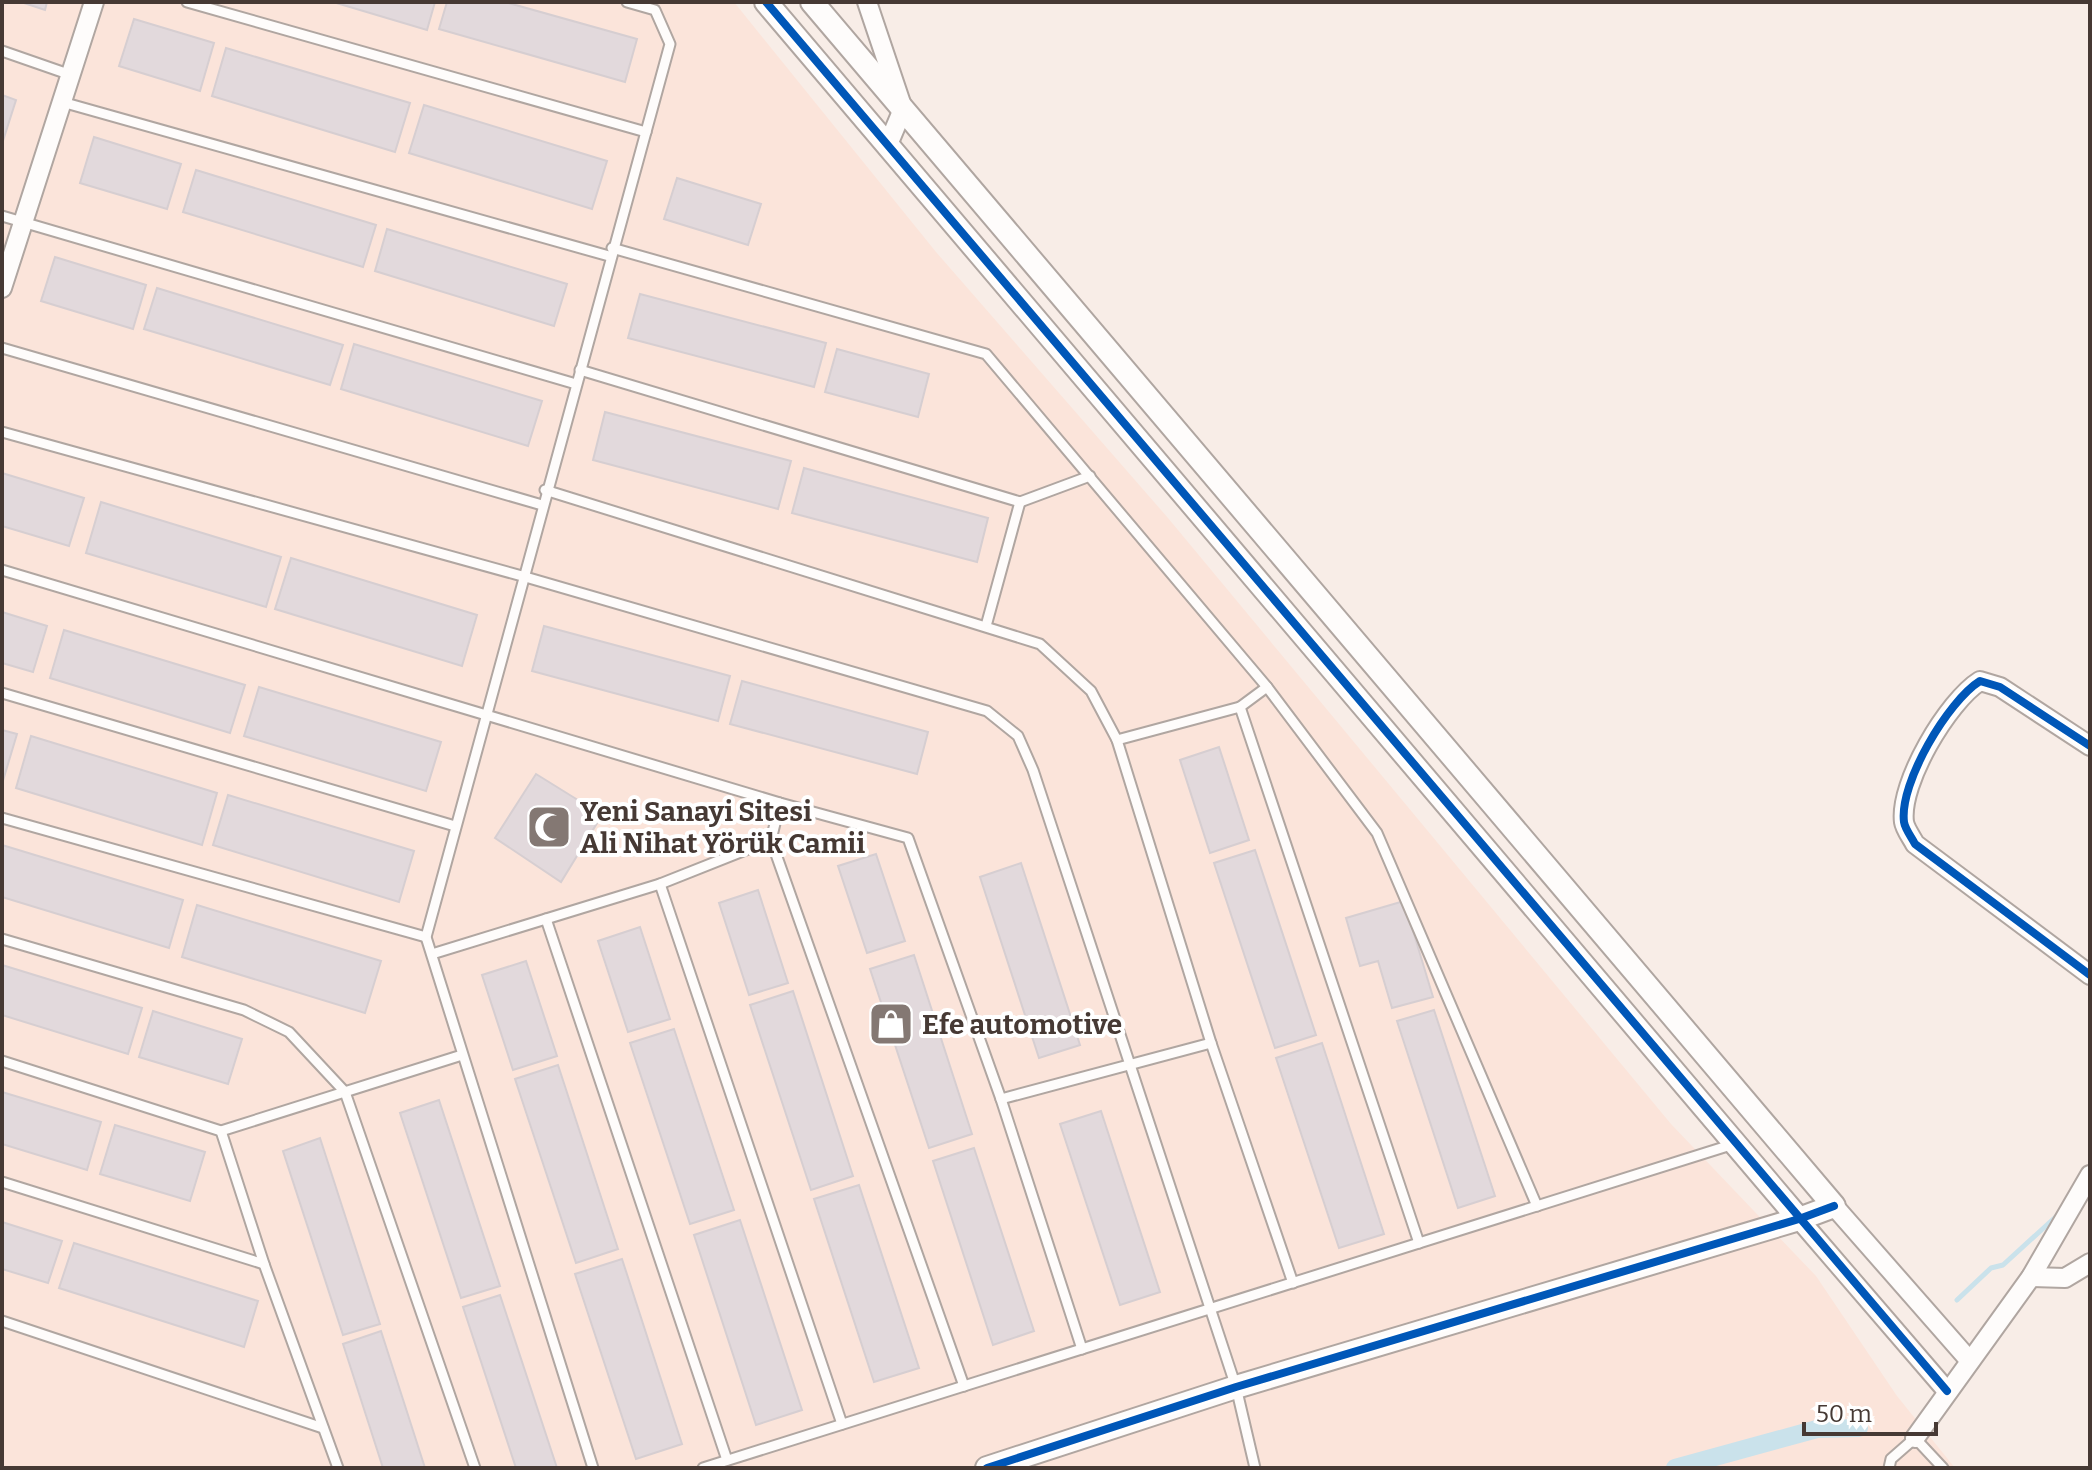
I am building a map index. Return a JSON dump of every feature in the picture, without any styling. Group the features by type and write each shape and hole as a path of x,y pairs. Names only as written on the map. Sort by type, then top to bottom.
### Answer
{"street":[{"path":"2,288 94,2"},
{"path":"766,2 1947,1391"},
{"path":"812,2 1834,1206 1970,1361"},
{"path":"867,2 903,109 887,147"},
{"path":"2090,746 2000,687 1980,681 1965,690 1943,718 1908,791 1904,823 1915,844 2090,975"},
{"path":"1915,1438 2031,1277 2090,1175"},
{"path":"987,1468 1236,1387 1834,1206"},
{"path":"2031,1277 2065,1278 2090,1263"}],"lane":[{"path":"187,2 646,132"},
{"path":"593,1468 426,937 483,716 670,44 655,10 627,2"},
{"path":"2,51 71,75"},
{"path":"62,102 986,354 1267,687 1377,833 1537,1206"},
{"path":"2,216 576,384"},
{"path":"2,348 542,505"},
{"path":"580,370 1020,502 1090,476"},
{"path":"2,432 522,576 987,711 1018,736 1033,770 1236,1387 1255,1468"},
{"path":"545,490 1040,644 1091,691 1117,740 1211,1043 1293,1283"},
{"path":"986,626 1020,502"},
{"path":"2,570 483,716 908,838 1001,1099 1082,1349"},
{"path":"1117,740 1240,707 1267,687"},
{"path":"2,693 455,826"},
{"path":"1240,707 1419,1243"},
{"path":"780,803 771,840 964,1386"},
{"path":"2,818 426,937"},
{"path":"432,954 660,884 771,840"},
{"path":"660,884 842,1424"},
{"path":"546,919 727,1460"},
{"path":"2,939 244,1010 289,1032 345,1092 475,1468"},
{"path":"1001,1099 1211,1043"},
{"path":"2,1061 221,1131 462,1055"},
{"path":"221,1131 264,1264 338,1468"},
{"path":"703,1468 1735,1144"},
{"path":"2,1182 264,1264"},
{"path":"2,1321 323,1428"},
{"path":"1889,1468 1891,1459 1915,1438 1943,1468"}],"shaded area":[{"path":"2,2 734,2 936,252 1168,518 1671,1124 1816,1276 1897,1396 1955,1468 2,1468"}],"building":[{"path":"21,2 47,2 45,10"},
{"path":"333,2 435,2 427,30"},
{"path":"447,2 505,2 637,39 625,82 439,29"},
{"path":"134,19 214,43 200,91 119,66"},
{"path":"226,48 410,103 395,152 212,96"},
{"path":"2,95 16,100 2,144"},
{"path":"424,105 607,161 592,209 409,153"},
{"path":"94,137 181,164 167,209 80,183"},
{"path":"196,170 376,225 363,267 183,212"},
{"path":"677,178 761,204 748,245 664,219"},
{"path":"387,229 567,284 554,326 375,271"},
{"path":"55,257 146,285 133,329 41,301"},
{"path":"157,288 343,345 330,385 144,329"},
{"path":"640,294 826,343 814,387 628,338"},
{"path":"354,344 542,401 528,446 341,389"},
{"path":"837,349 929,374 918,417 825,392"},
{"path":"605,412 791,461 778,509 593,460"},
{"path":"804,468 988,518 977,562 792,513"},
{"path":"2,473 84,498 69,546 2,526"},
{"path":"101,502 281,557 266,607 86,553"},
{"path":"291,558 477,615 462,666 275,609"},
{"path":"2,612 47,626 33,672 2,663"},
{"path":"544,626 730,676 718,721 532,671"},
{"path":"64,630 245,685 230,733 50,678"},
{"path":"742,681 928,732 917,774 730,724"},
{"path":"259,687 441,742 426,791 244,736"},
{"path":"2,730 17,734 2,784"},
{"path":"31,736 217,793 202,845 16,788"},
{"path":"1219,747 1249,840 1210,853 1180,760"},
{"name":"Yeni Sanayi Sitesi Ali Nihat Yörük Camii","path":"536,774 602,815 561,882 495,838"},
{"path":"228,795 414,851 399,902 213,845"},
{"path":"2,845 183,900 169,948 2,897"},
{"path":"1255,850 1316,1035 1275,1048 1214,863"},
{"path":"876,854 905,941 867,953 838,866"},
{"path":"1021,863 1080,1045 1039,1058 980,877"},
{"path":"758,890 788,983 749,995 719,903"},
{"path":"1404,901 1433,997 1392,1008 1378,961 1360,966 1346,918"},
{"path":"197,905 381,961 365,1013 182,957"},
{"path":"640,927 670,1019 628,1032 598,941"},
{"path":"914,955 972,1134 929,1148 870,969"},
{"path":"526,961 557,1056 513,1070 482,975"},
{"path":"2,965 142,1008 128,1054 2,1015"},
{"path":"793,991 853,1176 811,1190 750,1005"},
{"path":"1434,1010 1495,1196 1458,1208 1397,1021"},
{"path":"153,1011 242,1039 228,1084 139,1057"},
{"path":"674,1029 734,1210 690,1224 630,1043"},
{"path":"1322,1043 1384,1234 1339,1248 1276,1058"},
{"path":"558,1065 618,1249 576,1263 515,1079"},
{"path":"2,1092 101,1122 87,1170 2,1144"},
{"path":"439,1100 500,1286 461,1298 400,1113"},
{"path":"1101,1111 1160,1292 1120,1305 1060,1124"},
{"path":"115,1125 205,1152 190,1201 100,1174"},
{"path":"320,1138 380,1324 343,1335 283,1151"},
{"path":"974,1148 1034,1331 993,1345 933,1161"},
{"path":"859,1185 919,1368 874,1382 814,1199"},
{"path":"740,1220 802,1410 756,1425 694,1235"},
{"path":"2,1222 62,1241 48,1283 2,1269"},
{"path":"74,1243 258,1301 244,1347 59,1288"},
{"path":"622,1259 682,1444 636,1459 575,1274"},
{"path":"500,1295 557,1468 516,1468 463,1307"},
{"path":"381,1331 425,1468 383,1468 343,1344"}],"waterway":[{"path":"1957,1300 1991,1268 2003,1265 2060,1213"},
{"path":"1675,1468 1817,1429 1859,1428"}],"cycle path":[{"path":"766,2 1947,1391"},
{"path":"2090,746 2000,687 1980,681 1954,706 1928,744 1909,786 1904,822 1915,844 2090,975"},
{"path":"987,1468 1236,1387 1834,1206"}],"place":[{"name":"Yeni Sanayi Sitesi Ali Nihat Yörük Camii","path":"549,827"},
{"name":"Efe automotive","path":"891,1024"}]}
